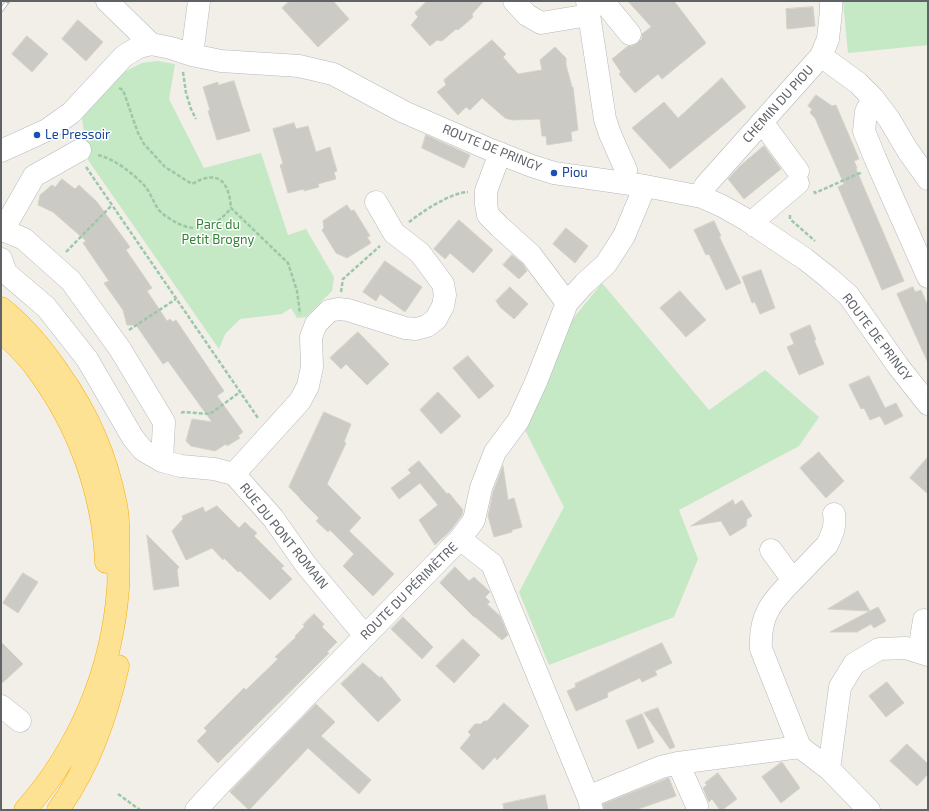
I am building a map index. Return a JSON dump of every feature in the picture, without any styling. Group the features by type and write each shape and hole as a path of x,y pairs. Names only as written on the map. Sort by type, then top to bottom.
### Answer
{"highway":[{"path":"1,308 28,333 46,354 67,384 83,411 98,442 108,472 128,565 125,622 117,668 108,706 87,759 58,810"},
{"path":"1,331 16,345 38,370 73,428 92,477 100,511 105,546 106,580 98,646 90,676 78,709 62,740 38,776 7,810"},
{"path":"24,810 38,795 56,771 90,710 110,647 116,613 119,522"}],"street":[{"path":"107,1 151,44"},
{"path":"187,62 199,1"},
{"path":"514,1 527,16 541,22 593,6"},
{"name":"CHEMIN DU PIOU","path":"702,197 705,186 821,56 828,39 831,1"},
{"path":"593,6 630,34"},
{"path":"460,539 474,520 481,488 495,452 518,421 536,382 567,303 584,284 606,264 624,236 634,185 610,134 605,119 593,6"},
{"path":"1,151 47,130 71,113 124,56 139,47 151,44"},
{"name":"ROUTE DE PRINGY","path":"151,44 171,48 187,62 221,61 299,66 333,74 404,112 532,166 554,173 702,197 722,206 805,259 849,296 898,366 928,404"},
{"path":"821,56 858,83 873,98 889,119 908,151 928,180"},
{"path":"873,98 866,112 864,131 928,277"},
{"path":"755,226 758,217 798,177 762,122"},
{"path":"83,151 34,176 2,230 24,239 71,281 116,345 172,420 162,461"},
{"path":"500,153 486,191 488,215 531,255 567,303"},
{"path":"234,474 300,401 308,386 312,368 312,337 316,324 329,311 338,309 348,310 405,328 416,329 427,326 436,319 444,306 444,284 420,254 394,233 376,202"},
{"name":"RUE DU PONT ROMAIN","path":"1,259 6,273 46,307 87,359 133,438 143,450 162,461 181,466 214,469 234,474 273,518 306,565 365,636"},
{"path":"92,368 116,345"},
{"path":"834,514 835,522 832,536 827,545 775,598 767,611 760,637 761,649 800,747 829,769 869,810"},
{"name":"ROUTE DU PÉRIMÈTRE","path":"196,810 460,539 492,564 590,803"},
{"path":"771,550 793,580"},
{"path":"829,769 840,687 854,664 879,649 906,648 924,653 924,620"},
{"path":"1,706 20,721"},
{"path":"590,803 662,767 678,763 800,747"},
{"path":"678,763 697,806"}],"path":[{"path":"187,62 184,76 186,92 191,109 196,119"},
{"path":"114,92 119,88 121,83"},
{"path":"119,88 123,90 138,133 144,144 165,167 192,184 201,179 216,178 222,181 230,195 231,208 288,263 298,292 301,335 312,337"},
{"path":"231,208 224,216 213,224 203,228 194,229 179,225 166,217 159,210 145,186 127,171 114,162 101,156 83,151 85,166 262,424"},
{"path":"821,190 844,180"},
{"path":"416,217 448,198 462,192 486,191"},
{"path":"54,265 112,205"},
{"path":"343,279 394,233"},
{"path":"116,345 176,299"},
{"path":"172,420 183,412 210,414 240,392"},
{"path":"172,420 183,412"},
{"path":"118,794 140,810"}],"green space":[{"path":"843,1 928,1 928,45 848,53"},
{"name":"Parc du Petit Brogny","path":"157,61 175,64 169,99 204,168 261,153 288,235 306,229 334,277 332,291 306,317 297,318 291,308 282,314 240,319 225,334 219,349 88,160 82,118 120,74 142,63"},
{"path":"602,283 709,410 765,370 819,417 799,446 679,510 698,559 674,617 549,665 519,592 564,507 524,428 571,321"}],"building":[{"path":"290,1 333,1 349,19 318,47 282,8"},
{"path":"427,1 484,1 472,14 473,17 458,30 456,29 442,41 437,40 430,46 411,25 418,17 415,13"},
{"path":"628,1 674,1 706,43 662,79 658,74 635,93 619,74 621,72 612,59 628,46 638,43 642,39 642,34 651,27"},
{"path":"813,7 815,26 787,29 786,9"},
{"path":"78,20 103,42 86,61 62,39"},
{"path":"27,36 48,54 32,72 12,54"},
{"path":"492,40 506,54 503,57 518,74 542,70 540,60 555,47 566,58 566,65 573,87 578,130 571,132 572,141 547,145 546,136 542,136 540,119 512,120 505,118 482,98 470,110 466,107 458,115 437,92 446,85 444,80"},
{"path":"722,78 746,107 670,169 632,128 664,102 678,118"},
{"path":"234,81 250,131 217,140 208,111 210,110 203,87 218,82 218,85"},
{"path":"816,95 832,106 836,105 859,159 854,161 857,168 856,169 904,281 882,290 838,187 844,184 815,118 810,113 812,109 808,106"},
{"path":"294,123 296,129 308,126 316,152 330,147 337,171 334,172 336,179 318,184 319,187 288,193 280,165 283,164 273,129"},
{"path":"426,135 470,155 464,168 422,148"},
{"path":"764,146 781,169 744,199 728,179 740,166"},
{"path":"62,179 75,189 79,185 97,202 130,247 126,250 152,288 147,291 167,321 170,319 173,322 176,320 224,391 217,396 243,432 238,436 240,438 215,451 191,446 186,441 192,419 212,422 168,361 163,364 136,325 127,325 123,310 104,283 109,281 83,243 86,241 53,212 38,205 40,195 52,185 55,187"},
{"path":"347,205 351,211 354,210 370,236 367,237 371,243 347,258 336,253 322,230 324,228 323,221"},
{"path":"459,220 493,250 473,273 450,253 445,259 434,249"},
{"path":"714,221 721,236 719,236 741,283 726,290 709,254 706,255 694,230"},
{"path":"566,228 588,246 575,263 553,244"},
{"path":"512,255 522,263 527,271 519,279 503,265"},
{"path":"385,261 422,287 405,312 380,294 376,301 363,292"},
{"path":"761,270 775,308 760,314 755,302 752,303 742,277"},
{"path":"510,287 528,304 514,319 500,307 496,301"},
{"path":"913,287 915,292 921,290 928,306 928,363 897,294"},
{"path":"680,291 706,320 686,337 660,308"},
{"path":"810,325 816,340 814,340 824,364 799,375 787,347 794,344 790,334"},
{"path":"358,332 389,364 367,385 346,364 341,369 330,358"},
{"path":"468,356 494,386 479,399 453,368"},
{"path":"869,376 885,408 896,403 903,416 885,425 880,416 870,420 864,408 861,409 849,385"},
{"path":"438,392 461,416 441,434 420,410"},
{"path":"324,412 351,424 344,442 346,443 327,484 361,518 349,531 394,574 373,596 343,566 354,554 330,530 328,532 316,521 319,518 289,487"},
{"path":"819,452 844,481 826,498 800,468"},
{"path":"928,457 928,494 910,478"},
{"path":"419,461 447,494 449,493 463,510 462,515 450,531 435,545 419,520 438,505 420,483 399,499 391,488 411,473 408,470"},
{"path":"503,466 508,500 514,498 522,527 512,530 512,532 494,537 488,516 493,492"},
{"path":"733,500 735,505 742,500 752,516 747,519 746,526 730,536 721,521 691,526"},
{"path":"217,506 239,528 245,522 257,533 254,536 284,566 281,568 292,579 270,600 240,571 238,572 224,558 223,560 212,548 186,560 172,531 183,519 182,516 203,507 205,512"},
{"path":"147,535 179,567 177,570 179,586 154,590"},
{"path":"455,567 469,581 474,577 490,592 485,597 490,602 487,604 500,616 508,635 502,640 474,617 440,583"},
{"path":"23,573 38,582 18,613 3,603"},
{"path":"858,591 870,611 828,609"},
{"path":"878,607 886,621 874,628 871,624 857,632 830,632"},
{"path":"314,614 324,624 322,627 337,642 327,652 329,653 218,763 197,741 207,731 204,728 244,688 246,690 278,659 275,657 296,637 295,636 305,626 303,625"},
{"path":"403,617 433,647 422,659 391,629"},
{"path":"463,639 480,655 454,683 436,666"},
{"path":"1,642 23,664 1,684"},
{"path":"662,643 672,663 655,671 657,675 642,682 640,678 607,693 608,697 576,711 567,691 576,687 575,684"},
{"path":"363,663 380,678 381,676 401,700 378,722 341,684"},
{"path":"887,682 904,703 886,717 869,696"},
{"path":"504,703 529,726 497,760 495,757 483,770 460,748 471,735 468,732 475,724 481,724 484,721 487,721"},
{"path":"316,704 335,722 321,736 371,780 359,794 308,748 249,810 230,792"},
{"path":"658,708 675,747 670,749 644,713"},
{"path":"642,714 654,742 638,749 626,721"},
{"path":"907,744 928,764 928,774 917,786 890,761"},
{"path":"782,762 800,788 781,803 762,777"},
{"path":"718,773 737,799 722,810 720,810 712,799 709,802 703,788 707,785 705,783"},
{"path":"669,778 676,796 635,810 604,810 603,804"},
{"path":"545,795 548,810 504,810 503,804"}],"railway":[{"path":"1,10 8,1"}],"place":[{"name":"Le Pressoir","path":"37,135"},
{"name":"Piou","path":"554,173"}]}
